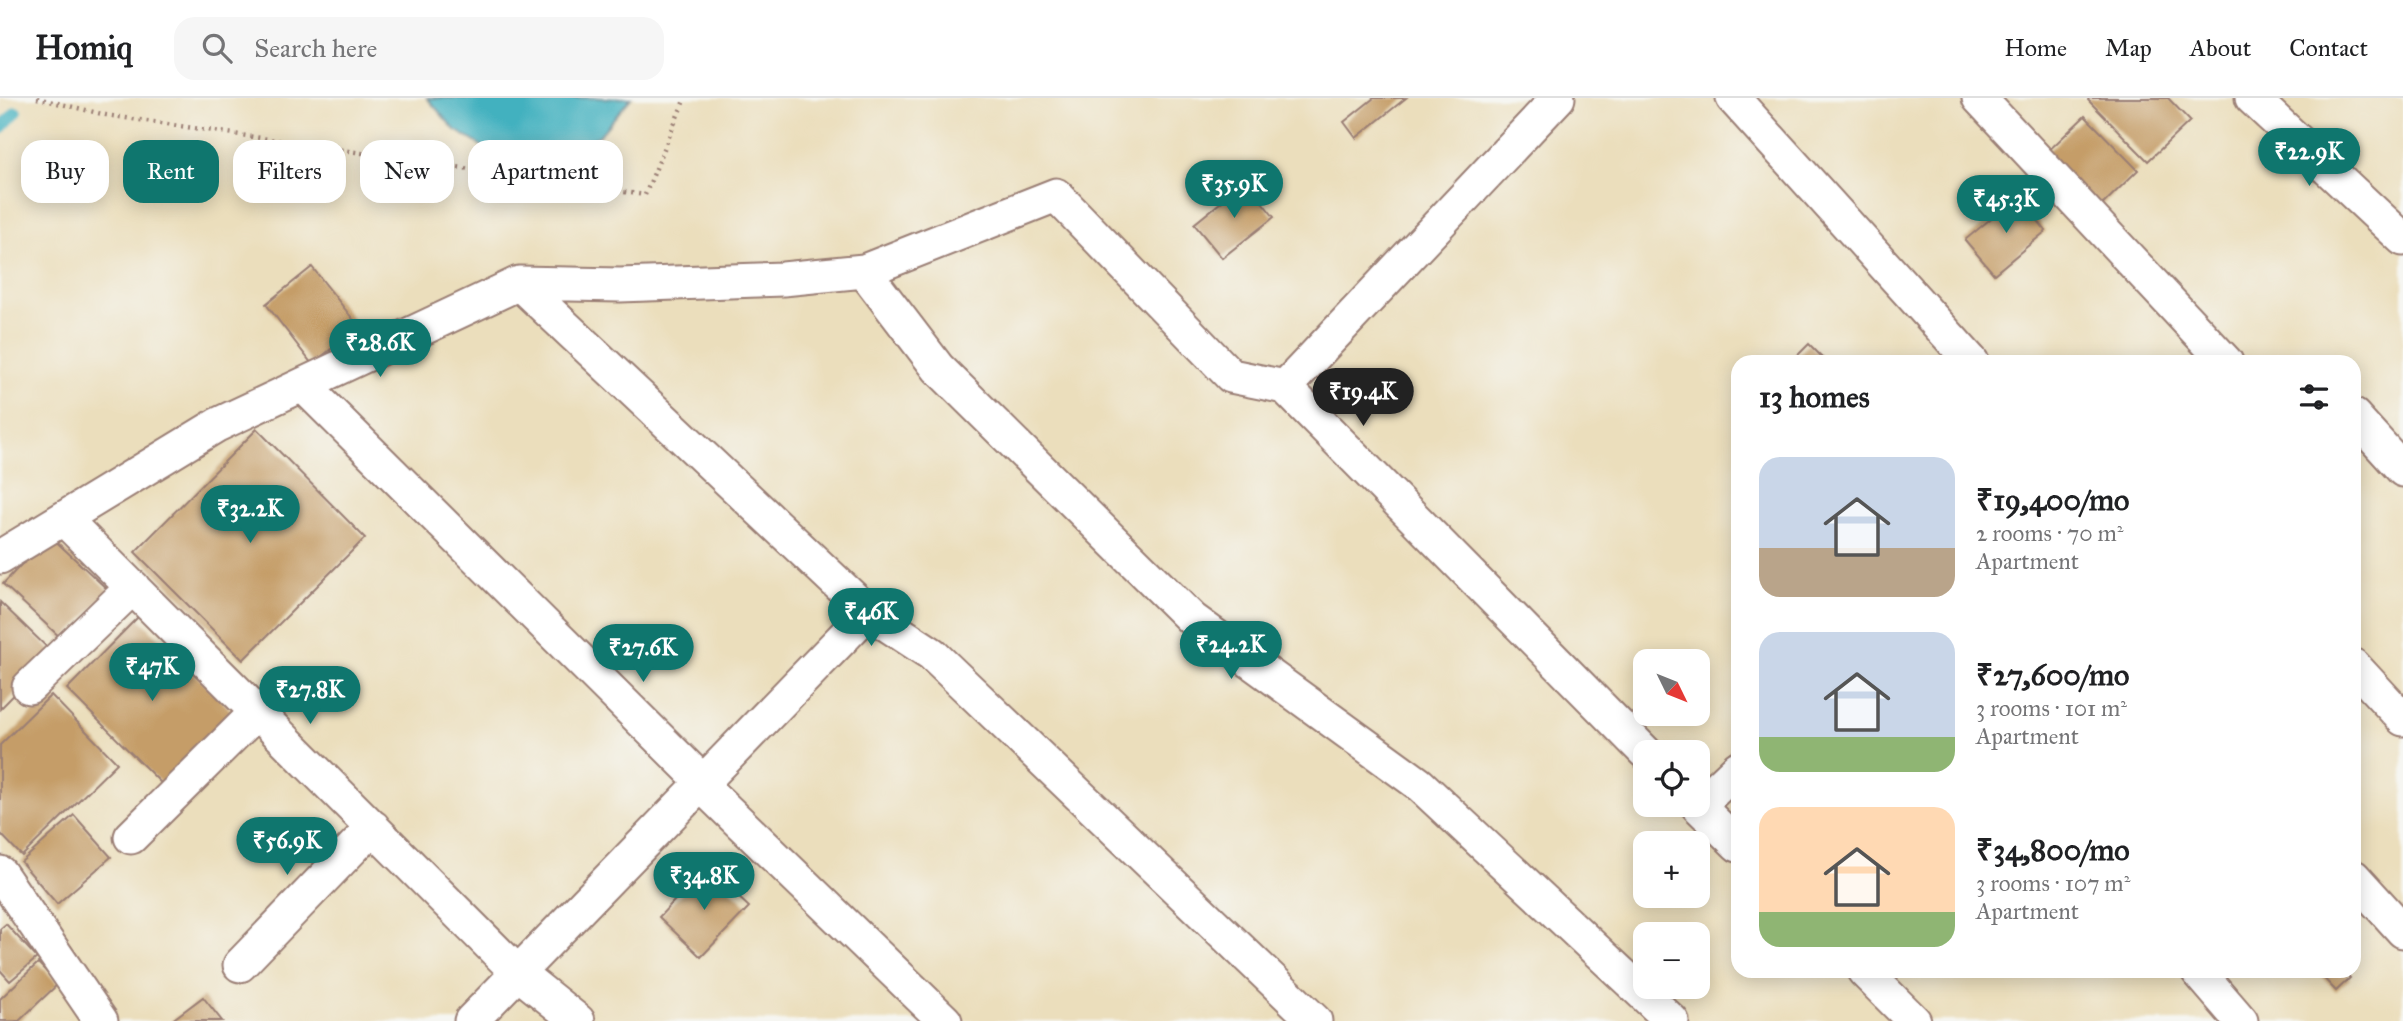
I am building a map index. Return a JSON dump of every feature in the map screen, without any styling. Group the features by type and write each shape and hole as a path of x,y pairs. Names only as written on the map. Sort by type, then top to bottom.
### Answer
{"street":[{"path":"1285,387 1558,98"},
{"path":"1733,98 1966,355"},
{"path":"1979,98 2219,355"},
{"path":"2252,98 2403,239"},
{"path":"0,557 217,425 519,283 620,285 783,279 864,271 1056,195 1231,376 1285,387 1633,740"},
{"path":"864,271 938,368 1192,619 1419,784 1672,1021"},
{"path":"519,283 868,612 932,654 1314,1021"},
{"path":"303,385 703,782 701,785 945,1021"},
{"path":"2361,424 2403,470"},
{"path":"64,519 518,973 578,1021"},
{"path":"29,687 133,587"},
{"path":"471,1021 868,612"},
{"path":"2361,674 2403,719"},
{"path":"131,837 257,712"},
{"path":"1710,794 1731,774"},
{"path":"1710,817 1731,838"},
{"path":"240,965 373,827"},
{"path":"0,873 101,1021"},
{"path":"2361,885 2403,931"},
{"path":"1871,978 1914,1021"},
{"path":"2204,978 2241,1021"}],"path":[{"path":"37,98 106,115 645,195 685,98"}],"water":[{"path":"427,98 631,98 599,136 590,140 472,140 455,130"}],"building":[{"path":"1374,98 1406,98 1356,138 1344,122"},
{"path":"2089,98 2168,98 2190,121 2148,161"},
{"path":"2085,116 2138,170 2096,211 2043,156"},
{"path":"1246,182 1274,217 1222,258 1194,224"},
{"path":"2018,196 2046,231 1994,274 1965,240"},
{"path":"312,267 359,327 312,364 266,304"},
{"path":"1809,344 1820,355 1798,355"},
{"path":"257,429 365,538 243,660 135,552"},
{"path":"49,535 109,591 63,640 3,584"},
{"path":"0,602 54,654 0,709"},
{"path":"138,617 238,717 167,789 67,689"},
{"path":"51,695 117,763 22,856 0,833 0,745"},
{"path":"74,815 111,857 57,904 21,862"},
{"path":"706,867 749,907 701,957 659,917"},
{"path":"6,924 37,958 10,981 0,970 0,929"},
{"path":"38,963 58,984 19,1021 0,1021 0,999"},
{"path":"2324,978 2350,978 2336,991"},
{"path":"203,997 222,1021 171,1021"}],"waterway":[{"path":"0,129 16,112"}]}
